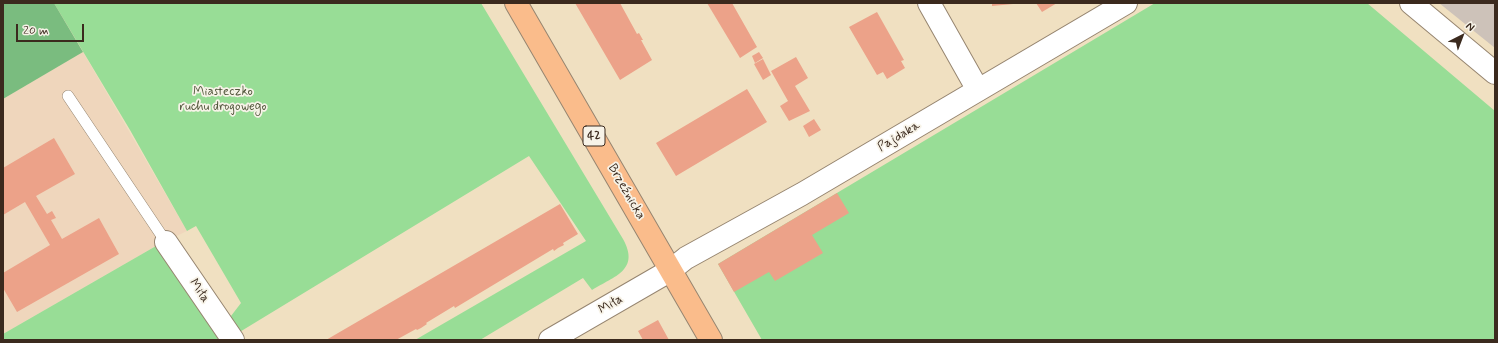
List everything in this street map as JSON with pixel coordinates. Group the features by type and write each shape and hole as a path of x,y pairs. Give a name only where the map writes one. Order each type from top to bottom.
{"main road":[{"name":"Brzeźnicka","path":"516,3 710,340"}],"street":[{"path":"929,3 978,90"},
{"name":"Pajdaka","path":"671,270 686,258 802,194 1126,3"},
{"path":"1411,3 1495,73"},
{"name":"Miła","path":"166,242 233,340"},
{"name":"Miła","path":"550,340 671,270"}],"lane":[{"path":"68,96 166,242"}],"shaded area":[{"path":"1439,3 1495,3 1495,48"},
{"path":"83,52 187,231 156,246 3,334 3,99"}],"green space":[{"path":"3,3 54,3 83,52 3,99"},
{"name":"Miasteczko ruchu drogowego","path":"54,3 481,3 623,239 629,258 627,265 616,276 592,290 583,278 480,340 415,340 586,241 529,156 238,333 231,316 241,303 196,226 187,231 130,130"},
{"path":"1155,3 1367,3 1495,111 1495,340 762,340 718,264"},
{"path":"156,246 220,340 3,340 3,334"}],"building":[{"path":"575,3 620,3 637,34 639,33 643,40 641,40 652,60 620,80"},
{"path":"707,3 732,3 757,47 740,58"},
{"path":"992,3 1013,3 1013,4 992,6"},
{"path":"1036,3 1057,3 1042,12"},
{"path":"877,12 904,60 901,61 905,68 887,79 883,72 877,75 849,27"},
{"path":"759,52 763,58 755,63 752,56"},
{"path":"796,57 808,78 795,86 810,111 789,121 780,106 788,101 771,71"},
{"path":"763,59 771,75 763,80 754,64"},
{"path":"747,89 767,122 676,176 656,143"},
{"path":"814,119 821,130 809,137 803,126"},
{"path":"54,138 75,174 36,196 47,214 52,211 56,218 51,220 62,239 99,218 119,254 17,312 3,288 3,273 50,245 25,202 3,215 3,168"},
{"path":"837,193 849,213 812,235 823,253 775,281 769,272 734,292 718,264"},
{"path":"560,204 578,234 563,243 564,245 554,251 553,249 455,308 454,306 426,323 427,324 421,328 416,329 396,340 326,340"},
{"path":"658,320 669,340 643,340 638,331"}]}
